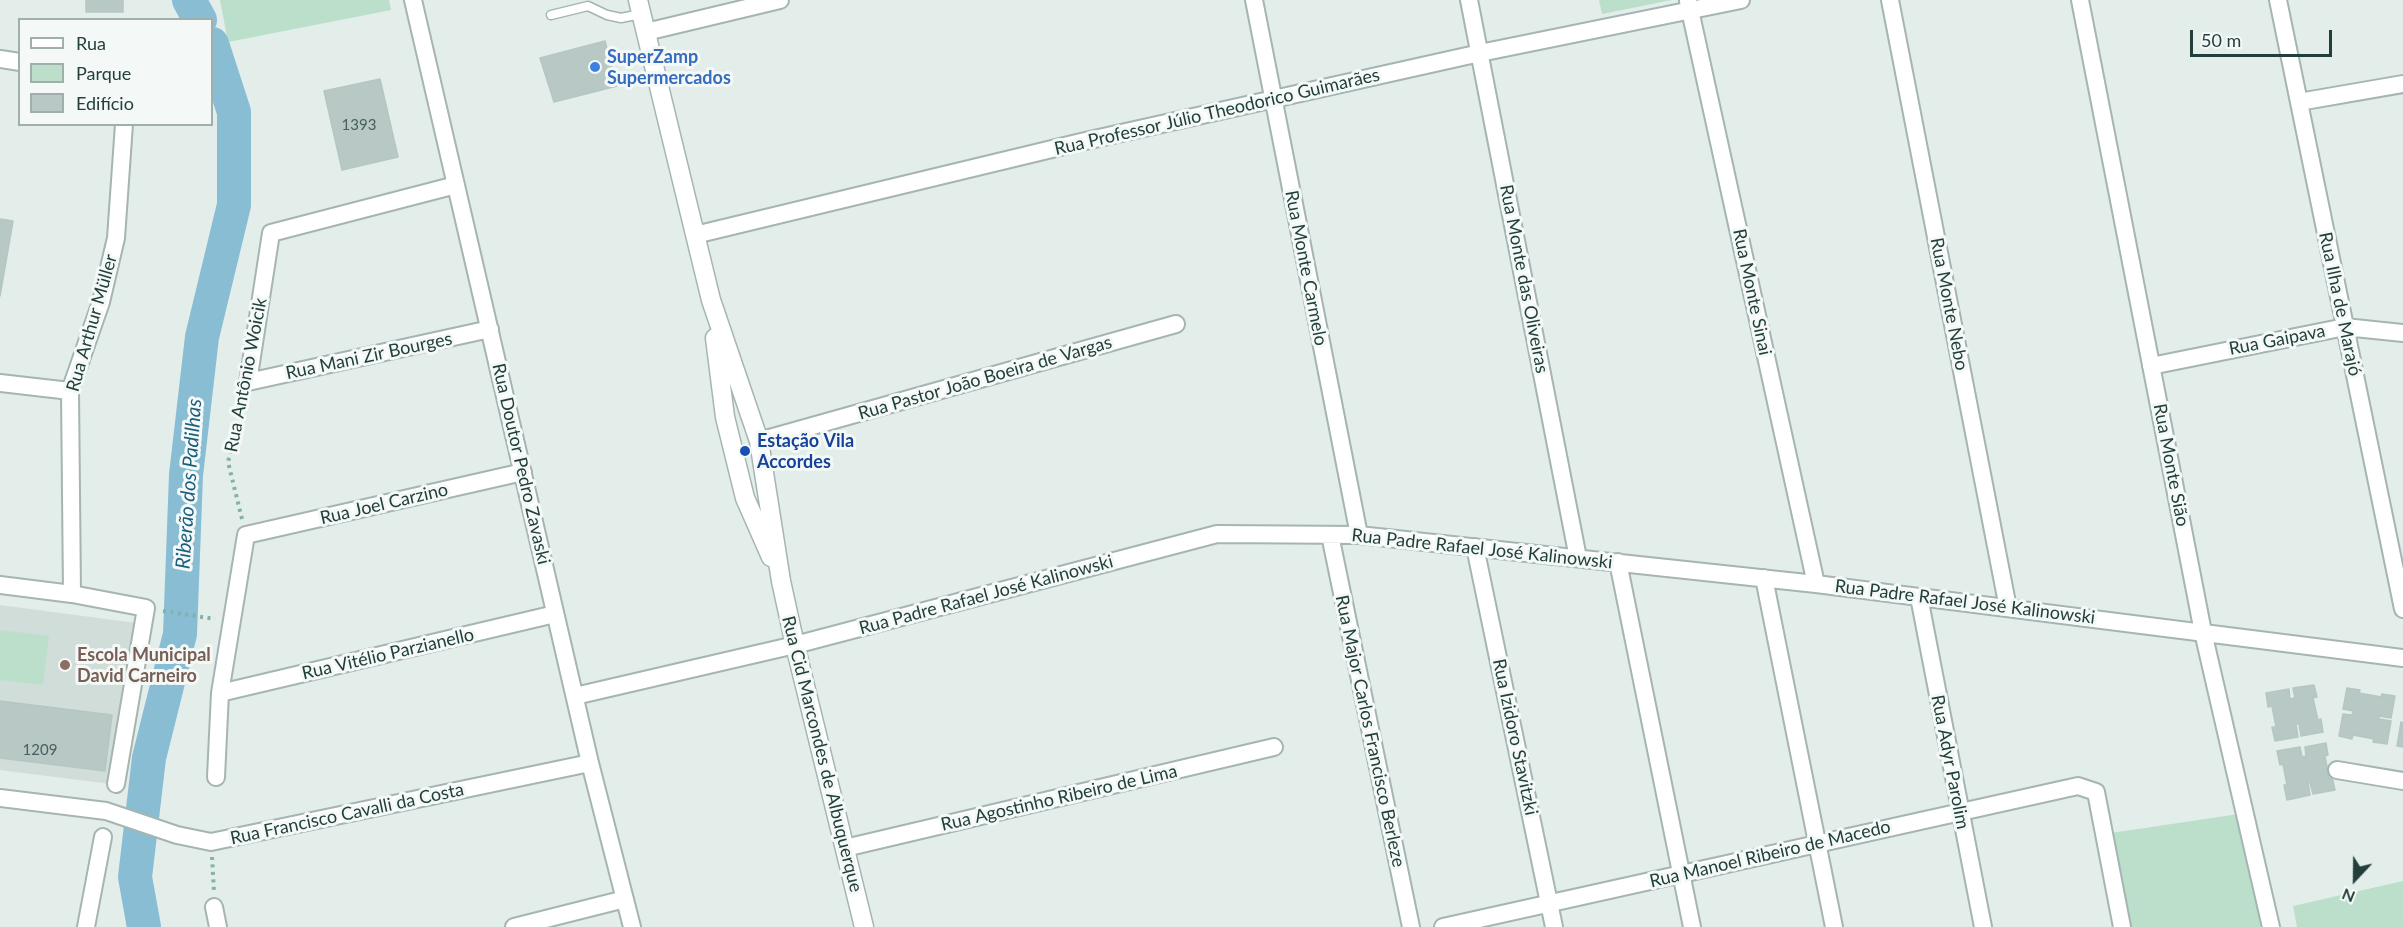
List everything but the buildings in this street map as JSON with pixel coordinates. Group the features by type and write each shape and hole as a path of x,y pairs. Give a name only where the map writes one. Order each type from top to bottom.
{"street":[{"name":"Rua Doutor Pedro Zavaski","path":"414,0 590,763 632,927"},
{"path":"646,32 780,0"},
{"name":"Rua Monte Carmelo","path":"1254,0 1359,535"},
{"name":"Rua Monte das Oliveiras","path":"1469,0 1578,558"},
{"name":"Rua Professor Júlio Theodorico Guimarães","path":"695,235 1081,142 1689,5 1741,0"},
{"name":"Rua Monte Nebo","path":"1890,0 2008,608"},
{"name":"Rua Monte Sião","path":"2080,0 2203,632 2271,927"},
{"name":"Rua Ilha de Marajó","path":"2278,0 2403,609"},
{"name":"Rua Monte Sinai","path":"1689,5 1816,584"},
{"name":"Rua Cid Marcondes de Albuquerque","path":"640,7 711,300 759,441 781,581 864,927"},
{"path":"0,59 18,62"},
{"path":"2299,102 2403,84"},
{"name":"Rua Arthur Müller","path":"72,594 70,392 101,302 116,238 124,126"},
{"name":"Rua Antônio Woicik","path":"248,382 271,233 456,185"},
{"name":"Rua Cid Marcondes de Albuquerque","path":"711,300 725,417 745,498 781,581"},
{"name":"Rua Pastor João Boeira de Vargas","path":"759,441 1176,324"},
{"name":"Rua Gaipava","path":"2151,366 2345,327 2403,333"},
{"name":"Rua Mani Zir Bourges","path":"248,382 490,329"},
{"path":"0,383 70,392"},
{"name":"Rua Joel Carzino","path":"246,535 523,472"},
{"name":"Rua Padre Rafael José Kalinowski","path":"575,696 795,645 1217,534 1359,535 1475,547 1816,584 2403,658"},
{"path":"216,777 220,693 246,535"},
{"name":"Rua Major Carlos Francisco Berleze","path":"1330,535 1411,927"},
{"name":"Rua Izidoro Stavitzki","path":"1475,547 1554,927"},
{"path":"1618,562 1692,927"},
{"path":"1764,578 1834,927"},
{"path":"0,585 72,594 152,610 116,784"},
{"name":"Rua Adyr Parolim","path":"1919,597 1983,927"},
{"name":"Rua Vitélio Parzianello","path":"220,693 555,614"},
{"name":"Rua Agostinho Ribeiro de Lima","path":"845,848 1274,747"},
{"name":"Rua Francisco Cavalli da Costa","path":"0,798 110,813 177,835 211,842 590,763"},
{"path":"2337,770 2403,781"},
{"name":"Rua Manoel Ribeiro de Macedo","path":"1443,927 2078,786 2096,792 2122,927"},
{"path":"86,927 103,837"},
{"path":"514,927 625,899"},
{"path":"214,907 218,927"}],"lane":[{"path":"551,15 588,6 607,15 621,18 640,7"}],"path":[{"name":"Rua Antônio Woicik","path":"246,535 228,462 248,382"},
{"path":"152,610 211,619"},
{"path":"211,842 214,907"}],"shaded area":[{"name":"Escola Municipal David Carneiro","path":"0,605 136,623 111,784 0,770"}],"green space":[{"path":"220,0 389,0 391,10 228,42"},
{"path":"1599,0 1672,0 1602,14"},
{"path":"0,630 49,636 43,685 0,680"},
{"path":"2239,814 2263,927 2129,927 2111,833"},
{"path":"2403,881 2403,927 2297,927 2293,906"}],"waterway":[{"name":"Riberão dos Padilhas","path":"189,0 199,18"},
{"name":"Riberão dos Padilhas","path":"144,927 135,877 149,758 180,634 186,475 202,337 234,205 234,112 213,47"}],"place":[{"name":"SuperZamp Supermercados","path":"595,67"},
{"name":"Estação Vila Accordes","path":"745,451"},
{"name":"Escola Municipal David Carneiro","path":"65,665"}]}
